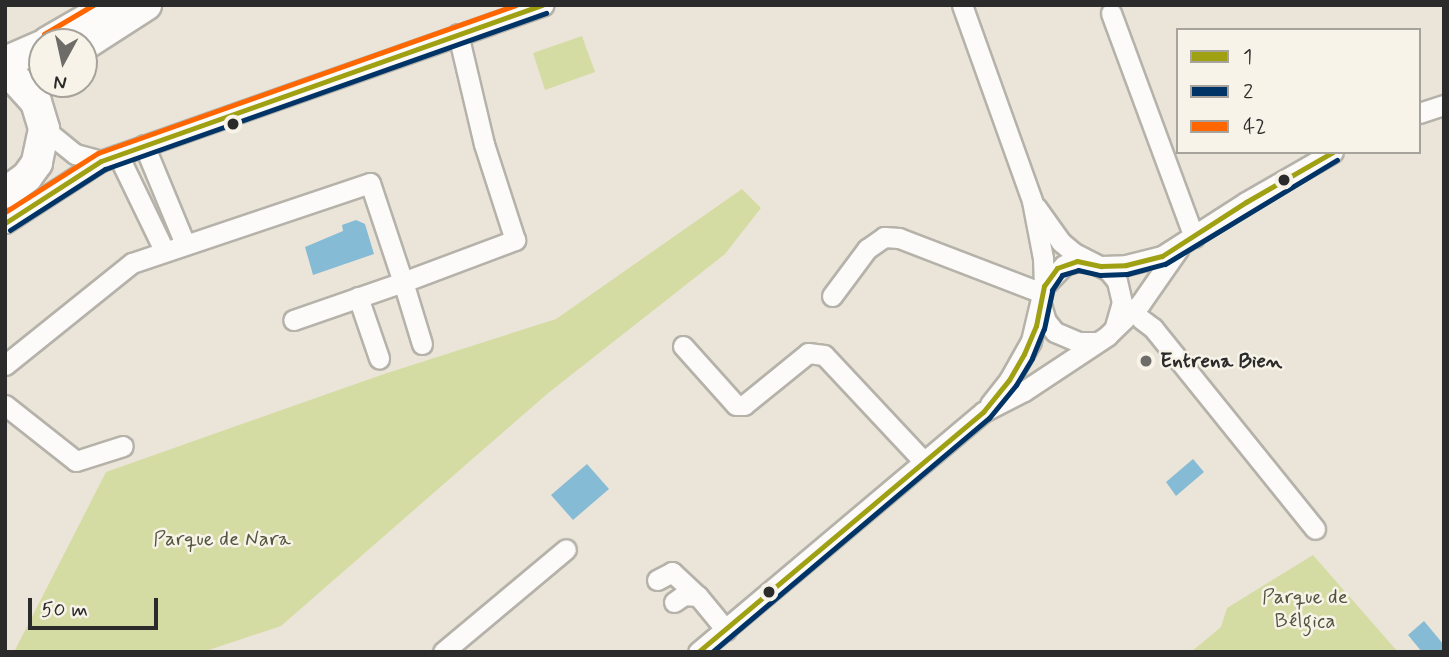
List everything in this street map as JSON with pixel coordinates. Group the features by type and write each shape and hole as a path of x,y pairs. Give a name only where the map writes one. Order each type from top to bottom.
{"main road":[{"path":"72,28 111,5"},
{"path":"98,36 146,5"},
{"path":"5,62 28,52"},
{"path":"5,76 16,80 42,105 40,155 13,190"}],"street":[{"path":"13,190 101,163 144,145 544,5"},
{"path":"698,652 983,412 1009,380 1036,326 1042,294 1043,258 1032,201 962,5"},
{"path":"1111,13 1187,242"},
{"path":"293,320 515,240 484,144 458,34"},
{"path":"1421,112 1444,104"},
{"path":"42,105 75,154 101,163 164,250"},
{"path":"144,145 185,244"},
{"path":"1097,342 1079,342 1055,331 1046,321 1042,294 1064,265 1077,261 1096,264 1146,262 1187,242 1246,202 1330,154"},
{"path":"5,223 101,163"},
{"path":"5,365 132,264 164,250 370,183 422,344"},
{"path":"1032,201 1061,242 1096,264 1120,288 1122,302 1115,328"},
{"path":"832,296 867,249 884,237 899,238 1042,294"},
{"path":"983,412 1024,391 1115,328 1140,304 1187,242"},
{"path":"358,297 379,358"},
{"path":"1141,319 1157,332 1315,529"},
{"path":"683,346 736,405 744,405 808,353 824,355 924,462"},
{"path":"5,405 75,461 123,446"},
{"path":"443,652 565,549"},
{"path":"657,580 672,572 698,596 726,630"},
{"path":"674,602 684,595 698,596"}],"green space":[{"path":"582,36 595,72 545,90 533,53"},
{"name":"Parque de Nara","path":"742,189 761,208 725,254 547,394 281,626 203,652 14,652 106,472 384,374 556,319"},
{"name":"Parque de Bélgica","path":"1313,555 1398,652 1191,652 1221,627 1227,608"}],"water":[{"path":"356,220 365,224 374,254 313,275 305,247 343,231 342,225"},
{"path":"1193,459 1204,472 1176,496 1166,482"},
{"path":"587,464 609,489 573,520 551,495"},
{"path":"1424,621 1444,645 1444,652 1422,652 1408,635"}],"transit line":[{"name":"42","path":"54,28 93,5"},
{"name":"42","path":"5,212 98,153 516,5"},
{"name":"1","path":"5,223 101,161 542,5"},
{"name":"2","path":"10,230 105,169 546,13"},
{"name":"1","path":"698,652 983,412 1009,380 1024,354 1036,326 1044,286 1057,268 1077,261 1101,266 1126,265 1162,256 1246,202 1330,154"},
{"name":"2","path":"712,652 989,418 1016,385 1032,358 1044,329 1052,290 1062,275 1078,270 1100,275 1127,274 1165,264 1337,160"}],"place":[{"name":"Entrena Bien","path":"1146,361"}]}
